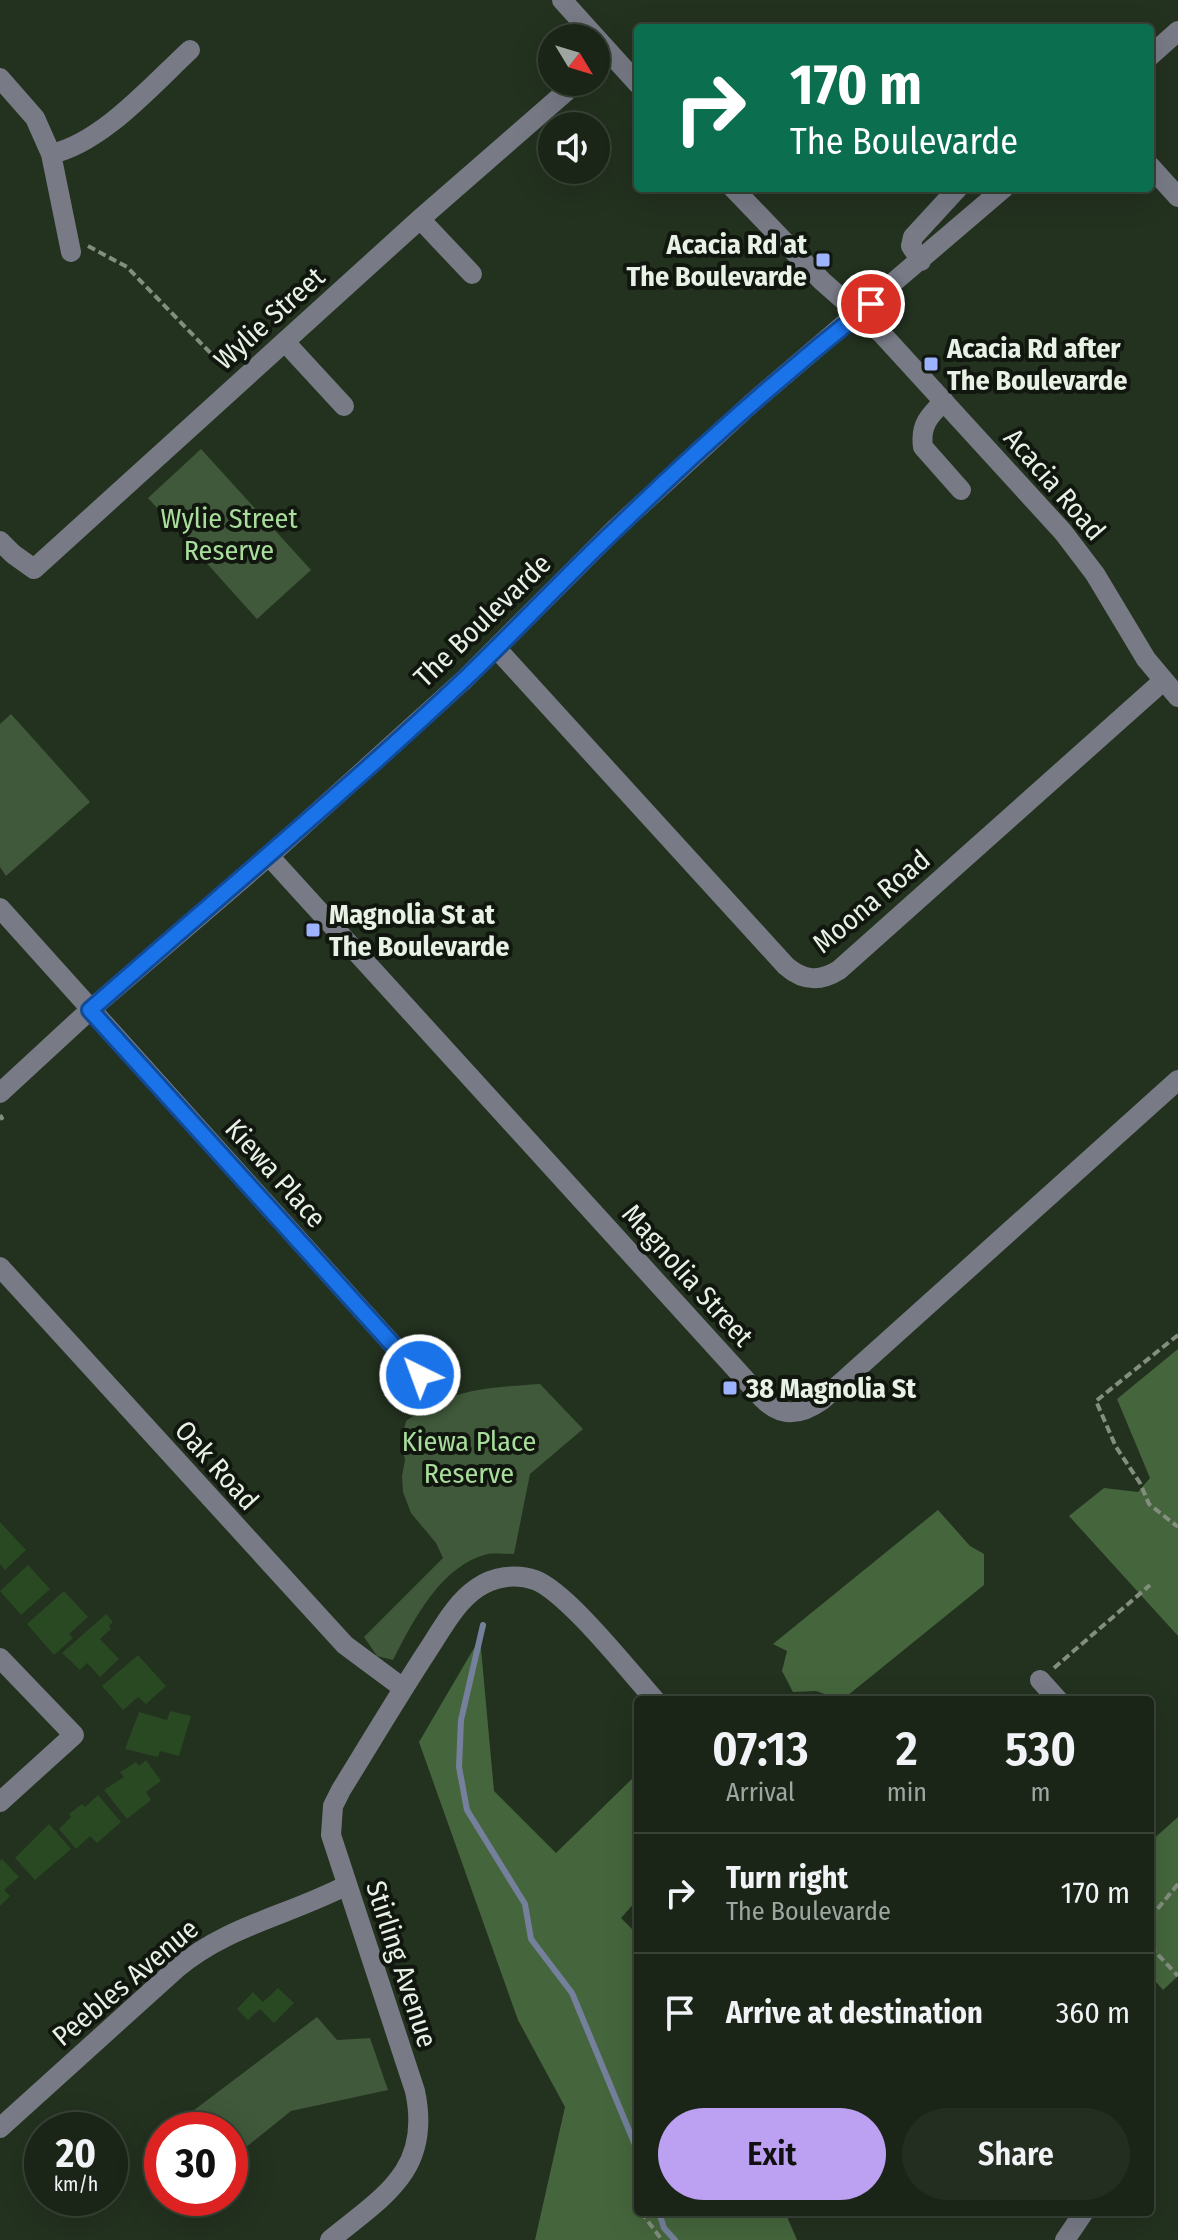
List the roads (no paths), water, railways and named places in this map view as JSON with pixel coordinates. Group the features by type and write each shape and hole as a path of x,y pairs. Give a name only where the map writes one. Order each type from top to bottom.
{"street":[{"path":"562,0 579,24"},
{"path":"1154,52 1178,31"},
{"path":"51,154 72,150 114,119 190,50"},
{"path":"610,64 634,81"},
{"path":"0,78 35,118 51,154 70,244"},
{"name":"Wylie Street","path":"0,541 34,569 420,219 561,96"},
{"path":"1154,170 1178,197"},
{"name":"Acacia Road","path":"737,192 822,281 882,334 1074,546 1163,681 1178,697"},
{"path":"921,261 911,246 913,237 954,192"},
{"name":"The Boulevarde","path":"0,1093 90,1010 269,856 496,648 672,476 822,342 859,314 999,192"},
{"path":"420,219 472,274"},
{"path":"285,342 344,406"},
{"path":"944,401 926,419 923,447 961,490"},
{"name":"Moona Road","path":"496,648 786,966 795,974 816,979 839,970 1163,681"},
{"name":"Magnolia Street","path":"269,856 763,1399 781,1412 799,1413 822,1400 1178,1080"},
{"name":"Kiewa Place","path":"0,908 420,1375"},
{"name":"Oak Road","path":"0,1267 345,1645 403,1688"},
{"name":"Stirling Avenue","path":"330,2240 399,2182 412,2161 420,2129 415,2091 331,1835 333,1806 403,1688 460,1603 478,1587 511,1576 536,1581 557,1594 651,1696"},
{"path":"0,1658 74,1735 0,1802"},
{"path":"1040,1680 1054,1696"},
{"name":"Peebles Avenue","path":"0,2128 176,1969 207,1945 248,1925 316,1901 347,1885"},
{"path":"1065,2240 1081,2216"}],"waterway":[{"path":"483,1625 461,1720 459,1767 467,1810 525,1904 531,1939 572,1993 634,2142"},
{"path":"660,2216 664,2228 675,2240"}],"place":[{"name":"Acacia Rd at The Boulevarde","path":"823,260"},
{"name":"Acacia Rd after The Boulevarde","path":"931,364"},
{"name":"Magnolia St at The Boulevarde","path":"313,930"},
{"name":"38 Magnolia St","path":"730,1388"}],"park label":[{"name":"Wylie Street Reserve","path":"229,534"},
{"name":"Kiewa Place Reserve","path":"469,1457"}]}
